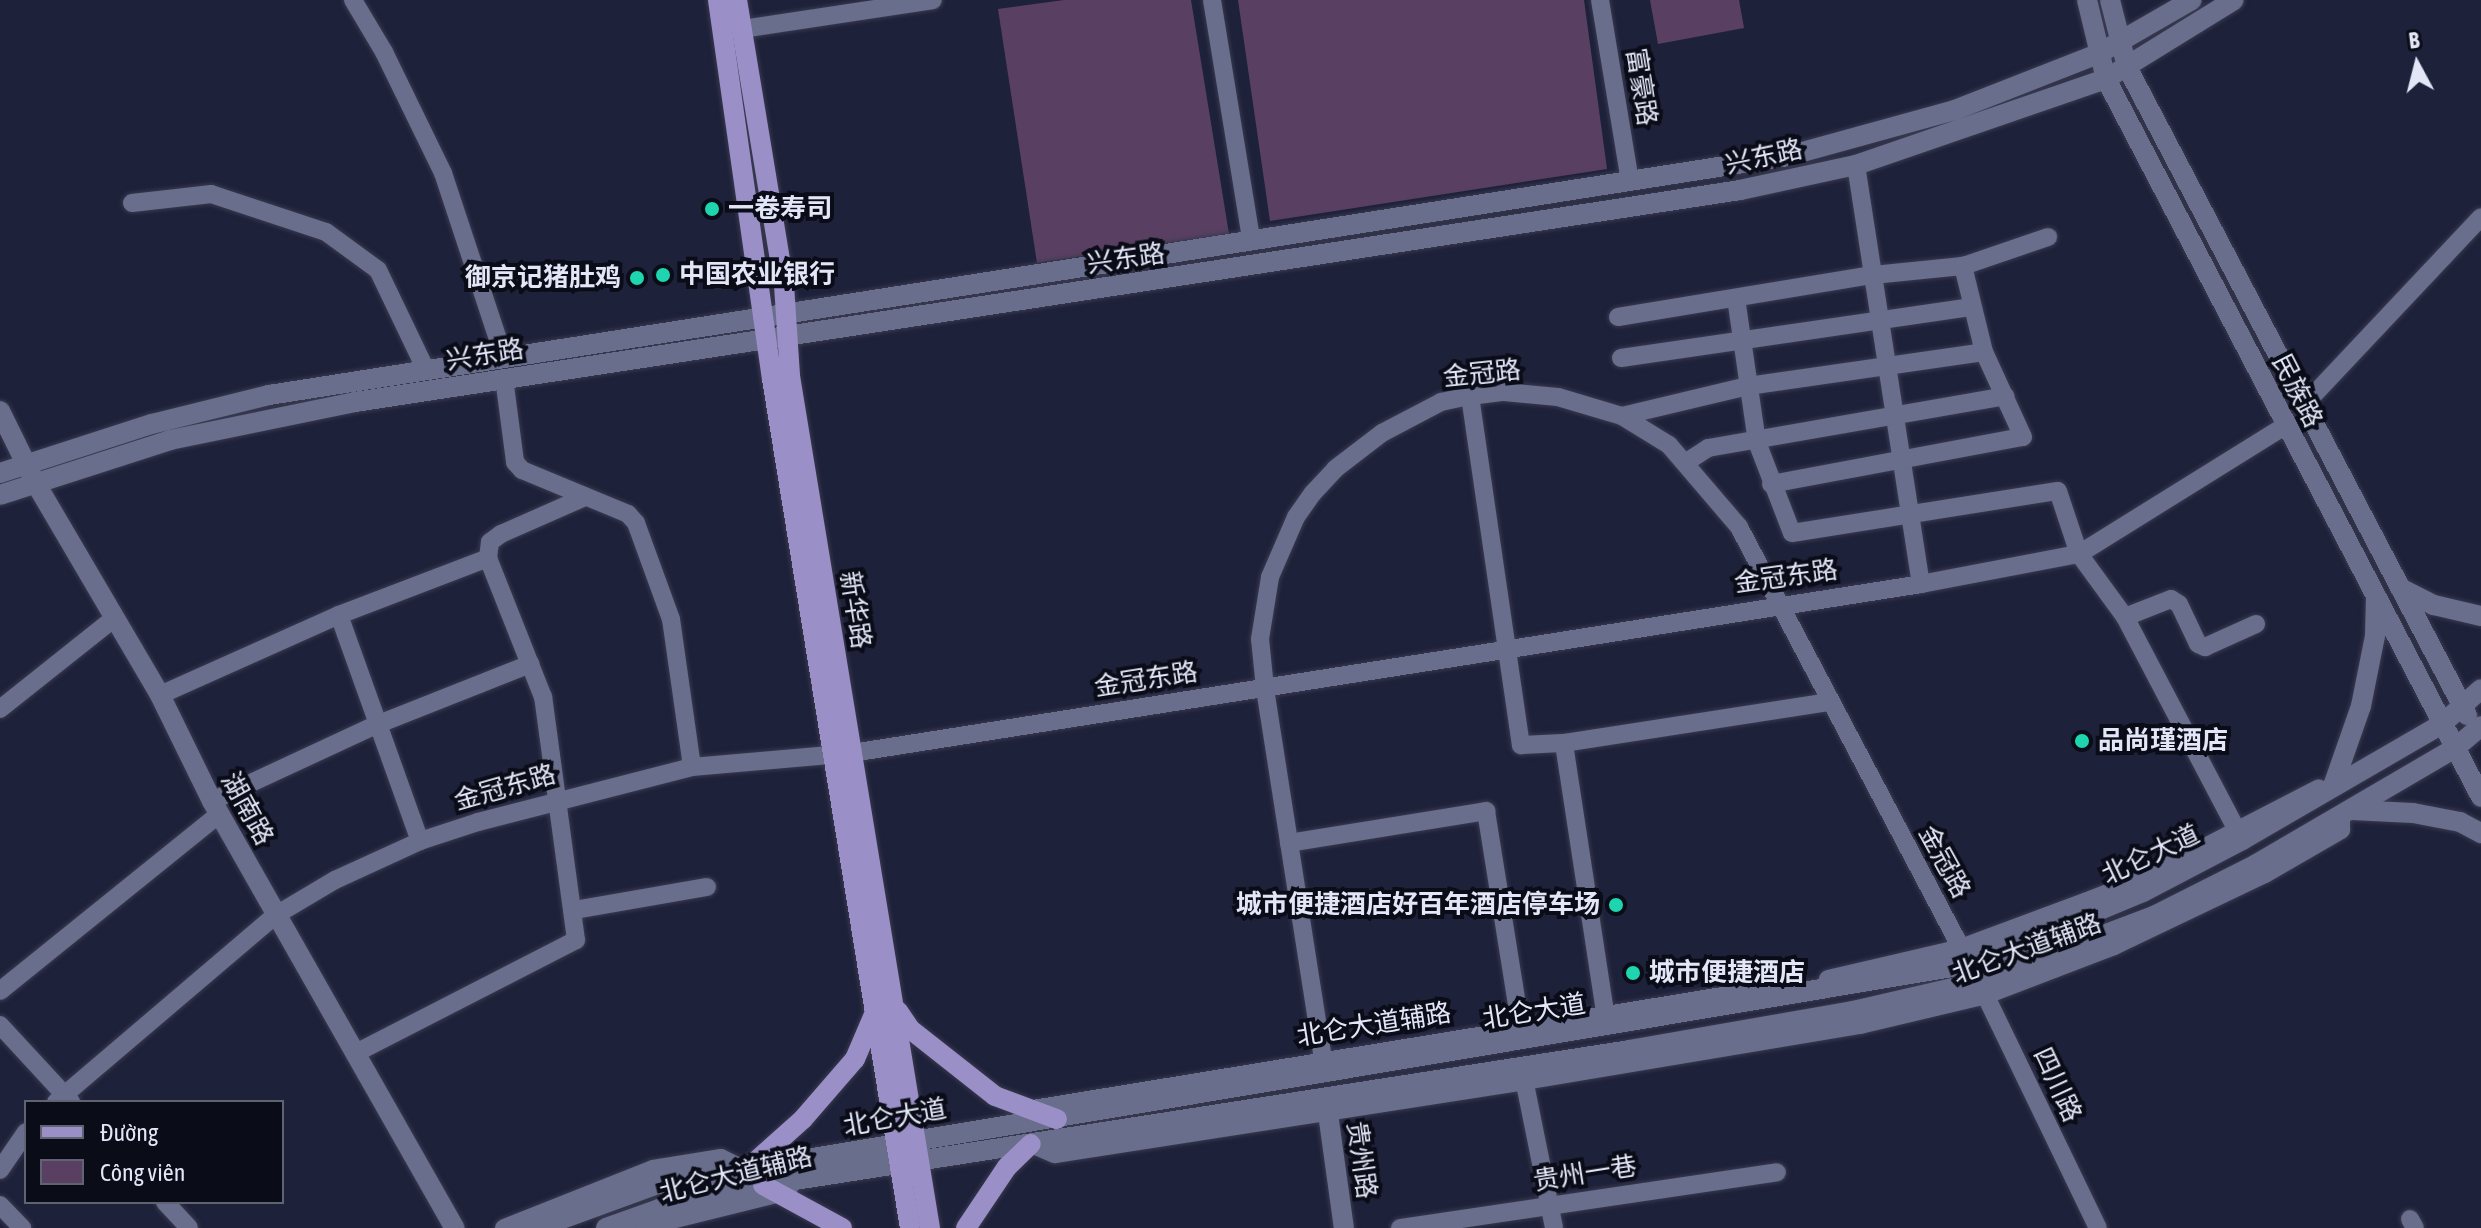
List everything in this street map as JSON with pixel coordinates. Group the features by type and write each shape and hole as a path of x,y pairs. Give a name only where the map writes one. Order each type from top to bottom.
{"main road":[{"name":"新华路","path":"718,0 767,338 843,754 908,1152 930,1228"},
{"name":"新华路","path":"737,0 786,313 843,754"},
{"name":"民族路","path":"2087,0 2106,79 2481,797"},
{"name":"民族路","path":"2110,0 2118,43 2127,67 2479,734"},
{"name":"兴东路","path":"0,473 31,472 504,367 764,316 1251,237 1630,182 1847,142 1955,110 2098,54 2192,0"},
{"name":"兴东路","path":"0,495 31,472 269,395 426,370 504,367 767,338 1740,190 1856,165 2106,79 2234,0"},
{"name":"湖南路","path":"0,411 113,619 160,695 215,808 358,1052 455,1228"},
{"path":"2400,588 2434,605 2481,616"},
{"path":"2329,788 2361,706 2375,636 2376,596"},
{"name":"北仑大道","path":"606,1228 659,1209 845,1172 970,1131 1057,1119 1324,1065 1606,1020 1974,972 2143,892 2239,835 2442,724 2481,689"},
{"name":"北仑大道","path":"537,1228 658,1184 746,1170 908,1152 1031,1144 1327,1105 1523,1074 1853,1011 2156,915 2346,813 2479,734"},
{"path":"2346,813 2413,813 2460,822 2481,833"},
{"path":"746,1170 803,1119 855,1059 885,1006 995,1096 1057,1119"},
{"name":"贵州路","path":"1327,1105 1344,1228"},
{"path":"966,1228 1007,1167 1031,1144"},
{"name":"新华路","path":"908,1152 910,1228"},
{"path":"771,1189 842,1228"}],"street":[{"path":"353,0 384,52 443,173 504,367 515,462 533,476 628,514 636,523 671,619 692,767"},
{"path":"742,29 933,0"},
{"path":"1212,0 1251,237"},
{"name":"富豪路","path":"1600,0 1630,182"},
{"path":"1856,165 1921,584"},
{"path":"132,203 211,194 339,240 378,270 426,370"},
{"path":"2304,405 2481,217"},
{"path":"1618,317 1873,275 1963,266 2048,237"},
{"path":"1771,484 2018,441 2024,432 1984,352 1970,307 1963,266"},
{"path":"1736,298 1757,442 1792,533 2058,491 2079,554 2125,617 2239,835"},
{"path":"1621,358 1970,307"},
{"path":"1622,416 1748,386 1984,352"},
{"name":"金冠路","path":"1324,1065 1265,688 1263,604 1296,517 1335,469 1358,449 1416,413 1470,396 1545,395 1622,416 1688,461 1739,527 1974,972"},
{"path":"1470,396 1521,745 1564,743 1829,702"},
{"path":"1688,461 1708,448 1757,442 2005,396"},
{"name":"金冠东路","path":"64,1100 276,915 335,880 420,841 558,799 692,767 843,754 1777,604 1921,584 2079,554 2285,426"},
{"path":"358,1052 566,948 576,940 543,697 488,558 490,542 501,534 585,497"},
{"path":"160,695 339,615 488,558"},
{"path":"2125,617 2171,599 2179,604 2198,644 2205,647 2256,624"},
{"path":"339,615 420,841"},
{"path":"0,709 113,619"},
{"path":"0,991 215,808 376,725 530,664"},
{"path":"1564,743 1606,1020"},
{"path":"1289,843 1486,811 1522,1034"},
{"path":"574,910 707,887"},
{"name":"四川路","path":"1974,972 2098,1228"},
{"path":"0,1025 64,1100"},
{"name":"北仑大道辅路","path":"970,1131 1029,1109 1324,1065"},
{"path":"1523,1074 1554,1228"},
{"path":"0,1170 24,1135"},
{"name":"北仑大道辅路","path":"504,1228 653,1169 721,1158 746,1170"},
{"name":"贵州一巷","path":"1400,1228 1777,1172"},
{"name":"北仑大道辅路","path":"639,1228 771,1189"},
{"path":"167,1204 189,1228"},
{"path":"0,1205 22,1228"}],"green space":[{"path":"1064,0 1191,0 1229,234 1037,263 998,9"},
{"path":"1238,0 1584,0 1607,169 1270,221"},
{"path":"1650,0 1739,0 1744,28 1658,44"}],"place":[{"name":"一卷寿司","path":"712,209"},
{"name":"中国农业银行","path":"663,275"},
{"name":"御京记猪肚鸡","path":"637,278"},
{"name":"品尚瑾酒店","path":"2082,741"},
{"name":"城市便捷酒店好百年酒店停车场","path":"1616,905"},
{"name":"城市便捷酒店","path":"1633,973"}]}
